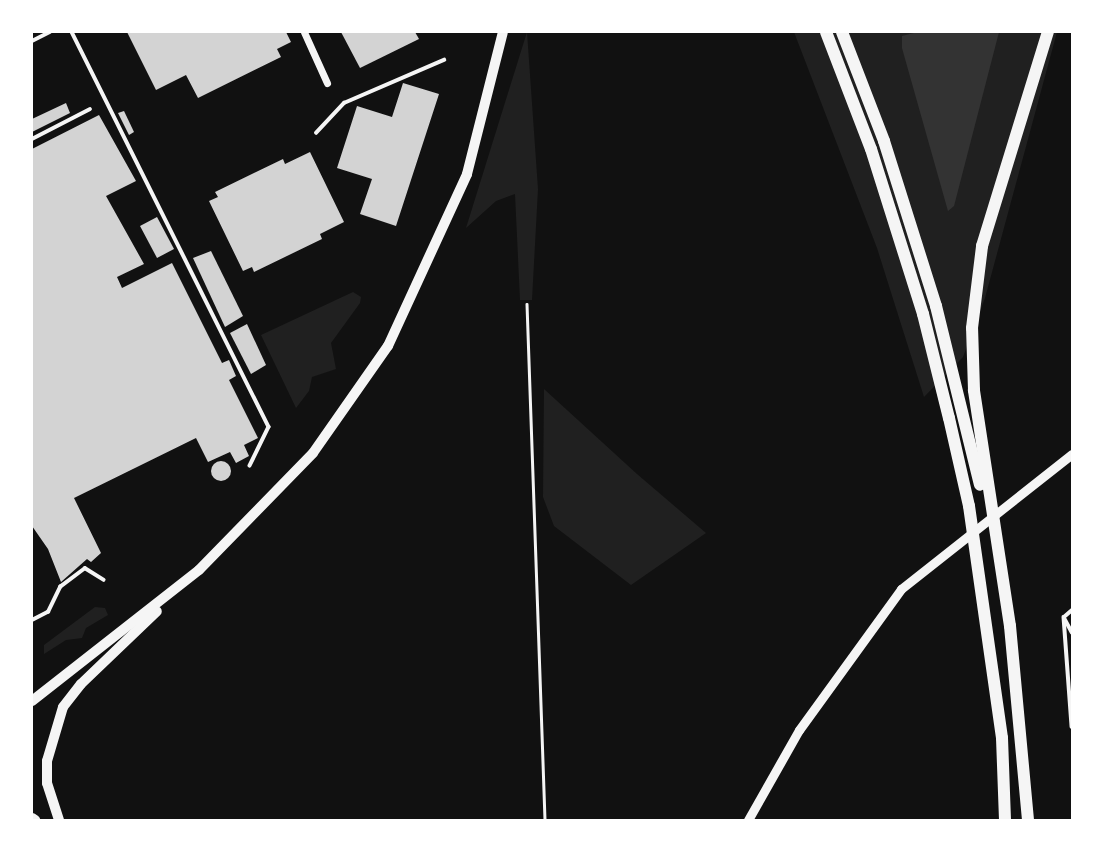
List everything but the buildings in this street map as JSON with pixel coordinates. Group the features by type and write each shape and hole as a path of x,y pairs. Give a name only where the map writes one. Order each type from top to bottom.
{"highway":[{"path":"826,32 879,174 923,314 969,506 1002,738 1005,821"},
{"path":"842,32 884,141 936,306 1010,626"},
{"path":"1028,821 1010,626 974,390 973,317 988,220 1048,32"}],"main road":[{"path":"59,821 47,783 47,761 63,707 81,684 200,570 313,453 388,346 467,173 503,32"},
{"path":"32,701 200,570"}],"street":[{"path":"304,32 327,83"},
{"path":"748,821 799,730 859,642 901,589 948,548 1073,454"}],"lane":[{"path":"32,40 50,32"},
{"path":"72,32 269,427 250,466"},
{"path":"316,132 345,103 444,60"},
{"path":"32,139 90,109"},
{"path":"32,620 48,612 60,587 85,568 104,580"},
{"path":"1064,617 1073,610"},
{"path":"1064,617 1073,632"},
{"path":"1064,617 1073,727"}],"path":[{"path":"527,304 545,821"}],"shaded area":[{"path":"527,32 538,189 532,300 520,300 515,194 496,201 466,228"},
{"path":"794,32 1057,32 985,298 963,357 924,397 877,248"},
{"path":"918,32 999,32 954,206 948,211 902,48 902,36"},
{"path":"353,292 361,297 360,303 331,343 336,369 312,377 309,391 296,408 261,335"},
{"path":"544,389 706,533 631,585 554,526 543,497"},
{"path":"95,607 105,608 108,615 86,628 82,638 66,640 44,654 44,645"}]}
